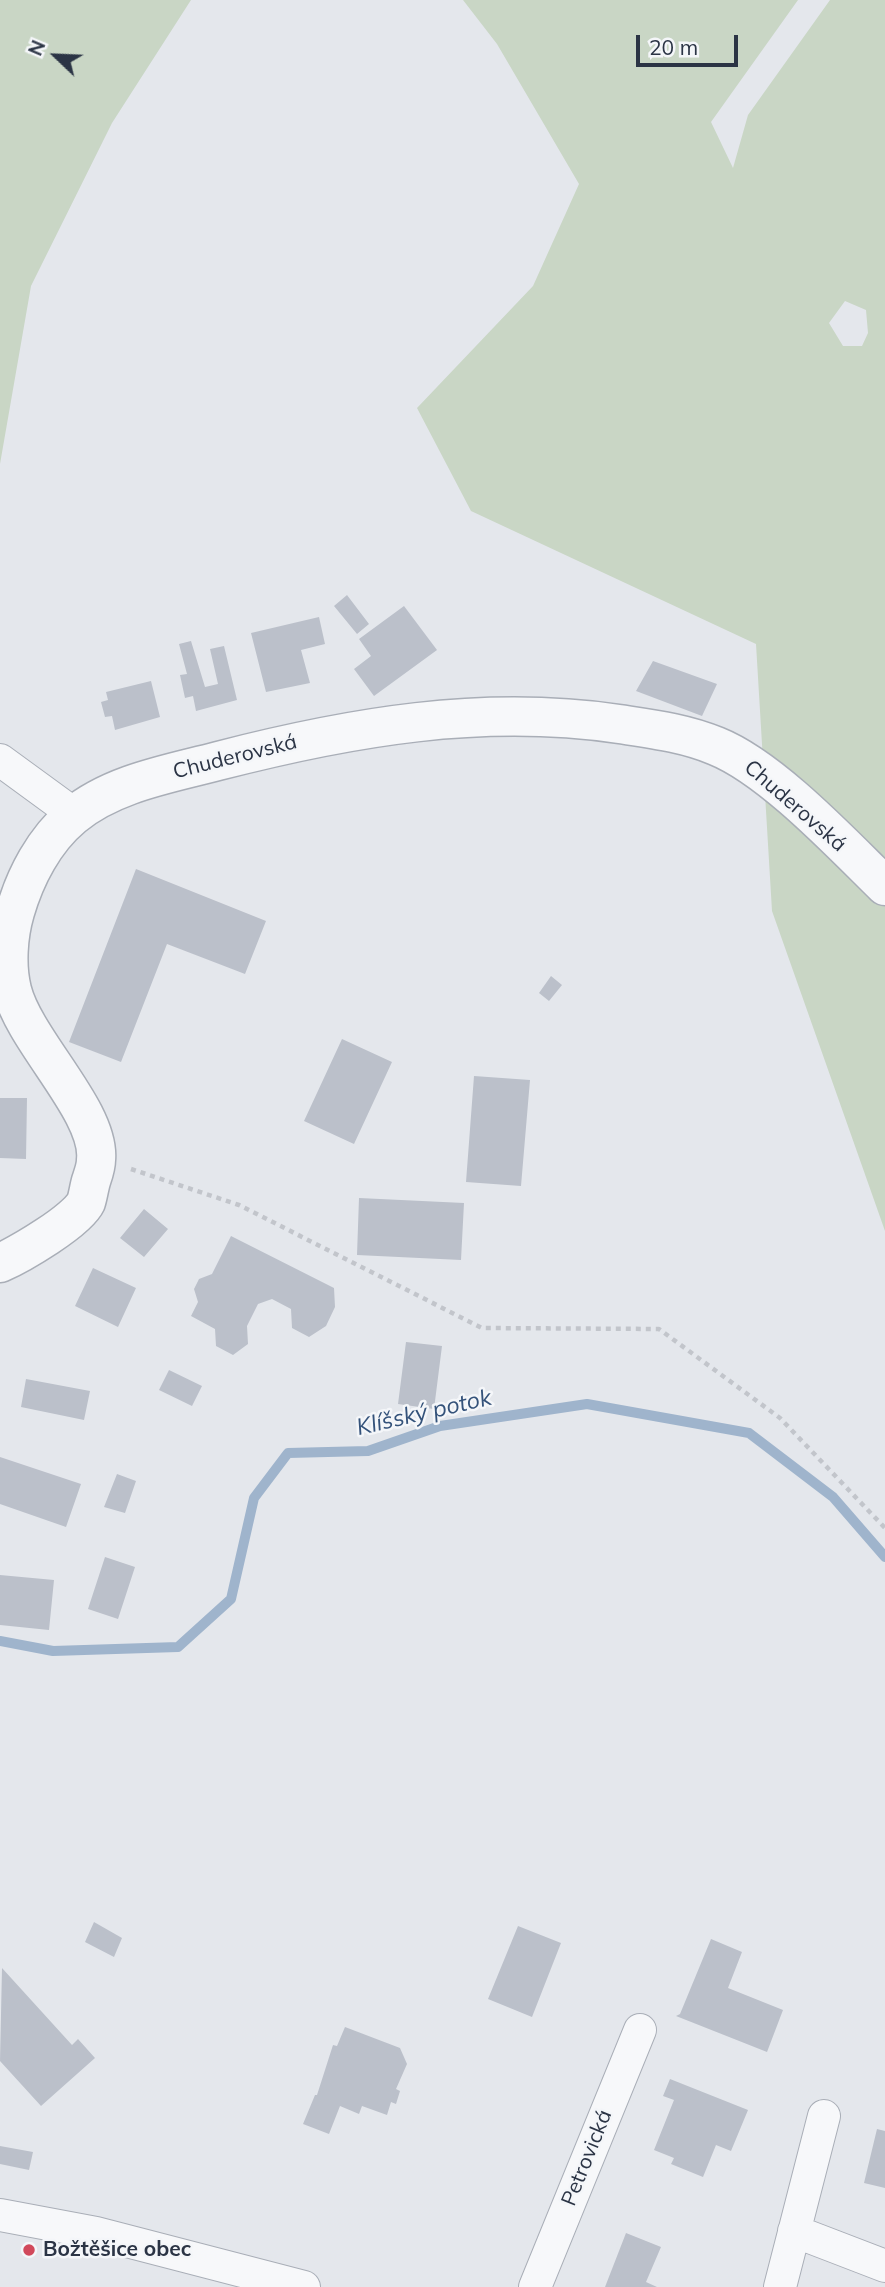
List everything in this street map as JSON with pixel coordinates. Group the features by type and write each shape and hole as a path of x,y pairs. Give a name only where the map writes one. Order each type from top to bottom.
{"street":[{"name":"Chuderovská","path":"0,1263 29,1251 85,1205 97,1158 87,1121 23,1021 11,989 8,952 14,914 27,878 50,838 74,814 130,783 312,737 408,721 497,716 592,720 669,731 715,746 753,764 885,886"},
{"path":"0,760 74,814"},
{"name":"Petrovická","path":"535,2287 640,2029"},
{"path":"780,2287 824,2116"},
{"path":"0,2215 96,2233 304,2287"},
{"path":"794,2231 885,2266"}],"path":[{"path":"97,1158 239,1205 482,1328 659,1329 780,1418 885,1528"}],"green space":[{"path":"0,0 191,0 112,123 31,286 0,464"},
{"path":"463,0 798,0 711,122 733,168 748,115 830,0 885,0 885,1231 772,911 756,644 471,511 417,408 533,286 579,184 497,44","holes":["845,301 866,310 868,333 862,346 843,346 829,323"]}],"building":[{"path":"347,595 369,624 357,634 334,606"},
{"path":"404,606 437,650 374,696 354,669 371,656 359,639"},
{"path":"319,617 325,644 301,650 310,683 266,692 251,633"},
{"path":"191,641 205,687 218,684 210,649 224,646 237,700 196,711 193,696 185,698 180,675 187,674 179,644"},
{"path":"653,661 717,684 702,716 636,691"},
{"path":"151,681 160,717 115,730 112,716 105,717 101,702 108,700 106,692"},
{"path":"136,869 266,921 245,974 167,944 121,1062 69,1042"},
{"path":"551,976 562,985 549,1001 539,993"},
{"path":"342,1039 392,1062 354,1144 304,1121"},
{"path":"474,1076 530,1080 521,1186 466,1182"},
{"path":"0,1098 27,1098 26,1159 0,1158"},
{"path":"359,1198 464,1203 461,1260 357,1255"},
{"path":"144,1209 168,1229 144,1257 120,1238"},
{"path":"231,1236 334,1288 335,1307 326,1326 309,1337 292,1328 291,1309 272,1299 258,1304 247,1326 248,1344 233,1355 216,1346 215,1329 191,1316 198,1302 194,1289 199,1279 212,1274"},
{"path":"93,1268 136,1288 118,1327 75,1306"},
{"path":"406,1342 442,1346 434,1409 398,1404"},
{"path":"169,1370 202,1386 192,1406 159,1390"},
{"path":"26,1379 90,1391 84,1420 21,1407"},
{"path":"0,1457 81,1484 66,1527 0,1504"},
{"path":"117,1474 136,1481 125,1513 104,1507"},
{"path":"105,1557 135,1567 118,1619 88,1609"},
{"path":"0,1575 54,1580 49,1630 0,1625"},
{"path":"94,1922 122,1938 114,1957 85,1942"},
{"path":"518,1926 561,1943 532,2017 488,1999"},
{"path":"711,1939 742,1952 728,1988 783,2010 767,2052 676,2016 680,2014"},
{"path":"2,1968 72,2045 78,2039 95,2058 41,2106 0,2061"},
{"path":"345,2027 400,2048 407,2064 396,2089 400,2091 396,2104 391,2102 387,2115 362,2106 359,2114 340,2106 329,2134 303,2124 317,2095 333,2045 337,2046"},
{"path":"670,2079 748,2110 731,2151 716,2145 703,2177 671,2164 674,2158 654,2150 674,2100 663,2096"},
{"path":"877,2129 885,2131 885,2188 864,2183"},
{"path":"0,2146 33,2152 29,2170 0,2164"},
{"path":"626,2233 661,2247 646,2282 657,2287 605,2287"}],"waterway":[{"name":"Klíšský potok","path":"0,1641 53,1651 178,1647 231,1599 254,1498 288,1453 368,1451 440,1426 587,1404 749,1433 833,1497 885,1557"}],"place":[{"name":"Božtěšice obec","path":"29,2250"}]}
